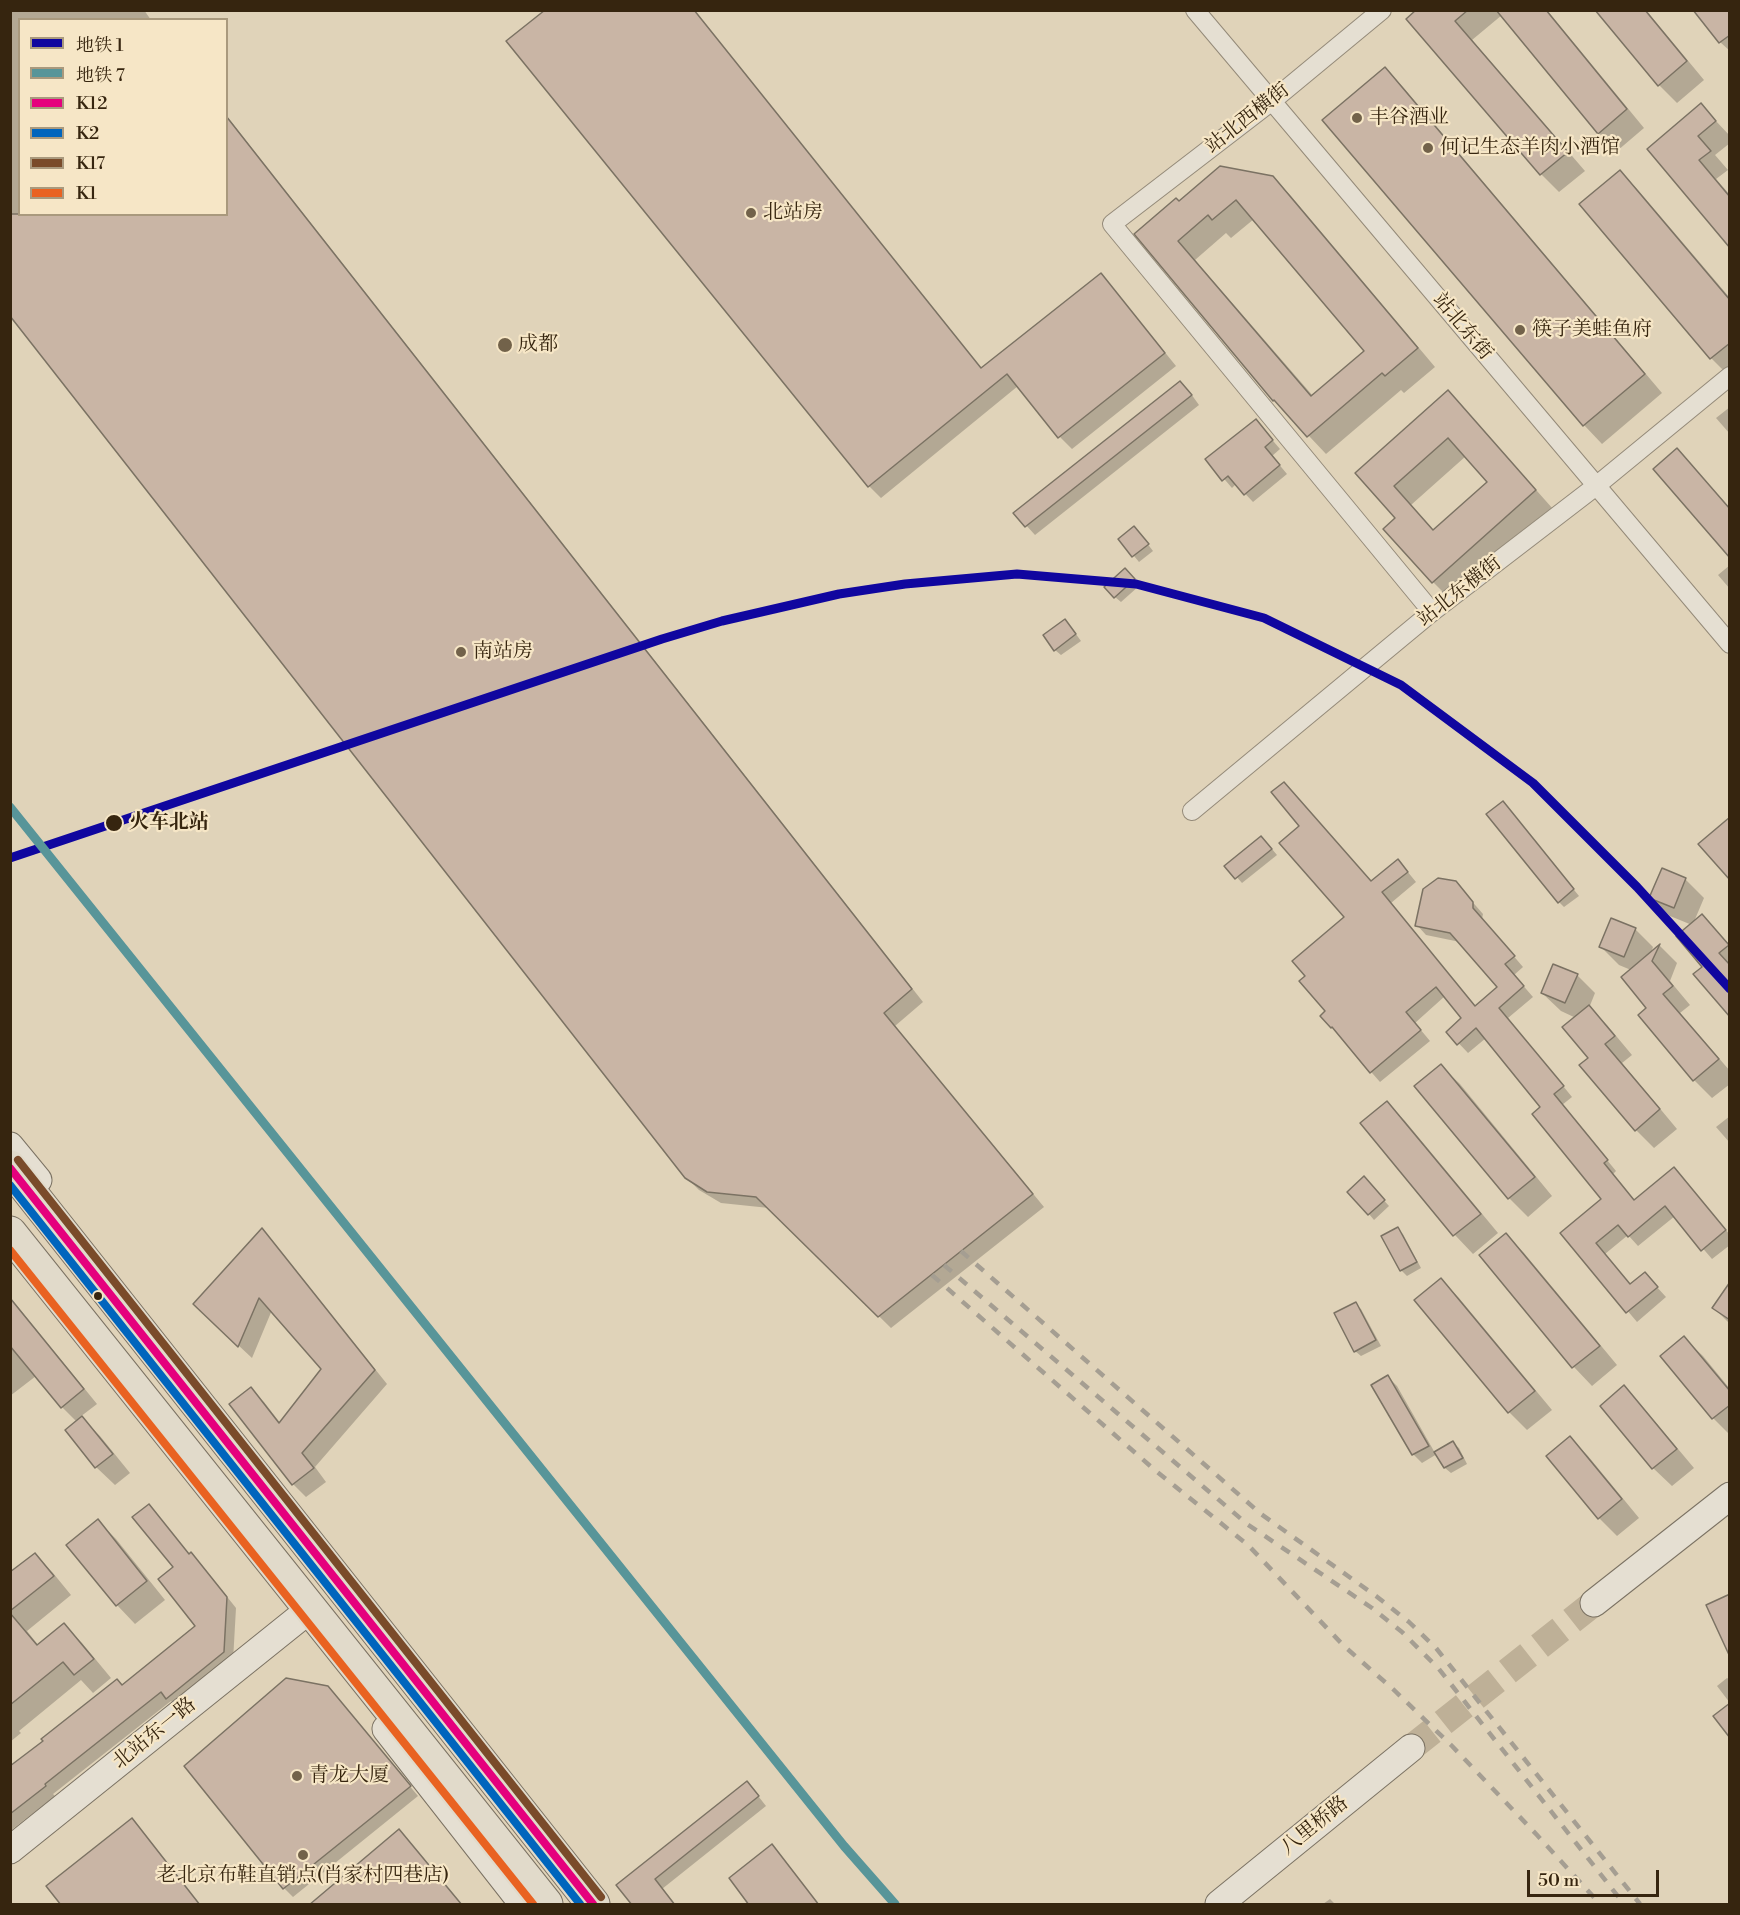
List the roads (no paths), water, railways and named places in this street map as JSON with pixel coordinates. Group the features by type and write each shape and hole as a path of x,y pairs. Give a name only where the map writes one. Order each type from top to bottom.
{"highway":[{"path":"10,1167 593,1905"},
{"path":"10,1233 526,1895 546,1905"}],"main road":[{"path":"10,1146 609,1905"},
{"path":"10,1252 299,1618 526,1895"},
{"path":"1594,1603 1730,1496"},
{"name":"北站东一路","path":"10,1850 299,1618"},
{"name":"八里桥路","path":"1219,1905 1411,1748"}],"street":[{"name":"站北东街","path":"1195,10 1730,644"},
{"name":"站北西横街","path":"1382,10 1272,101 1112,224 1432,612"},
{"name":"站北东横街","path":"1192,811 1432,612 1596,486 1730,376"}],"tunnel":[{"path":"1411,1748 1594,1603"}],"railway":[{"path":"961,1251 1261,1514 1409,1622 1436,1648 1640,1904"},
{"path":"944,1265 1247,1524 1372,1608 1402,1632 1439,1669 1624,1904"},
{"path":"932,1275 1156,1471 1248,1545 1344,1646 1452,1746 1600,1904"}],"metro line":[{"name":"1","path":"10,858 662,639 722,621 839,594 905,584 1017,574 1136,584 1264,618 1401,685 1533,783 1637,887 1730,989"},
{"name":"7","path":"10,807 844,1846 895,1904"}],"place":[{"name":"丰谷酒业","path":"1357,118"},
{"name":"何记生态羊肉小酒馆","path":"1428,148"},
{"name":"北站房","path":"751,213"},
{"name":"筷子美蛙鱼府","path":"1520,330"},
{"name":"成都","path":"505,345"},
{"name":"南站房","path":"461,652"},
{"name":"火车北站","path":"114,823"},
{"name":"青龙大厦","path":"297,1776"},
{"name":"老北京布鞋直销点(肖家村四巷店)","path":"303,1855"}]}
